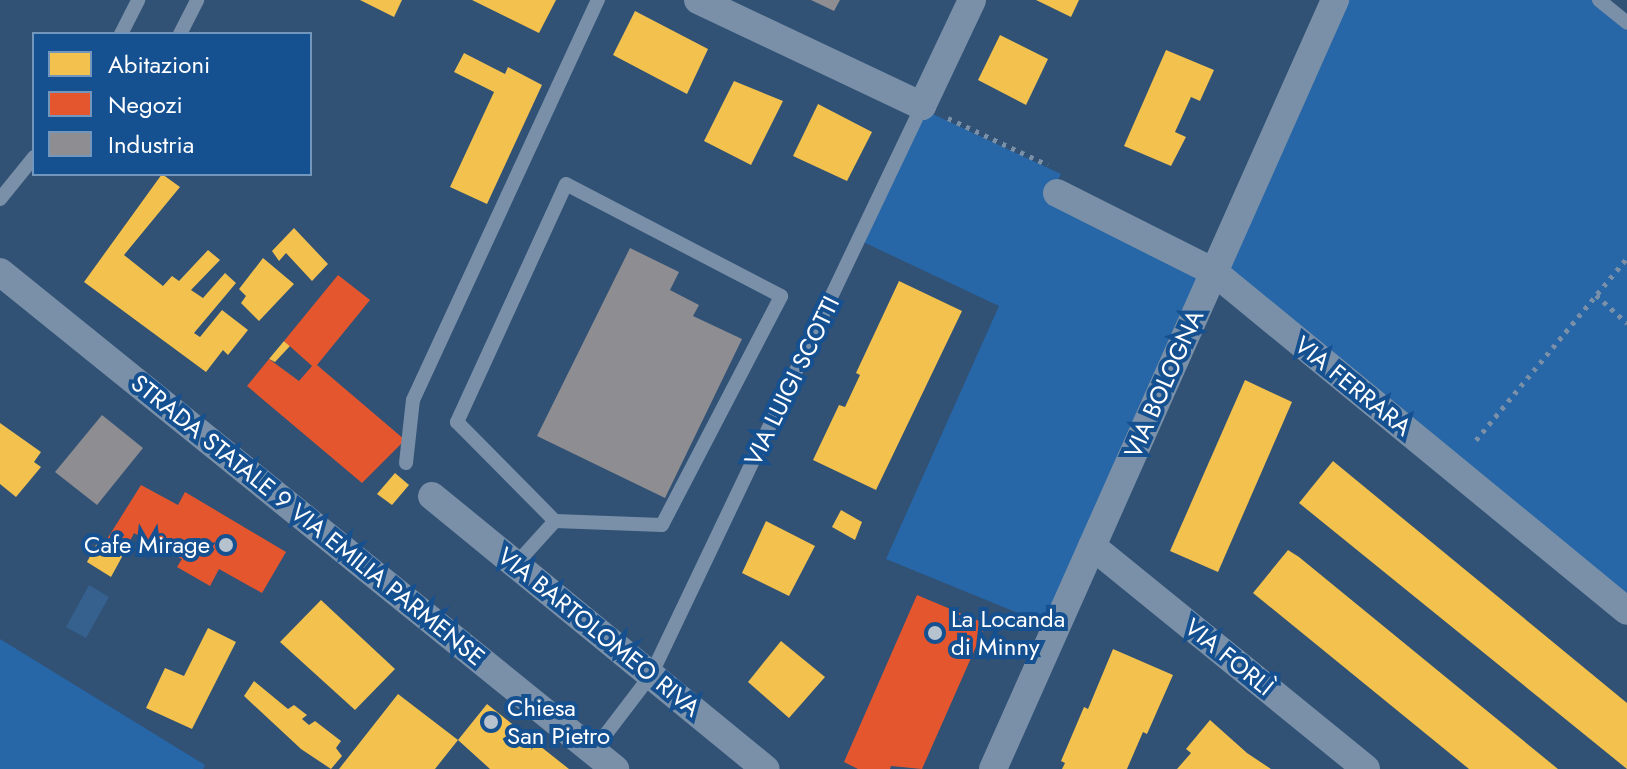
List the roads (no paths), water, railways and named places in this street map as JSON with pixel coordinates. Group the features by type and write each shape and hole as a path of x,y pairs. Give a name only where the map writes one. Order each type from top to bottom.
{"street":[{"path":"698,0 922,106"},
{"name":"VIA LUIGI SCOTTI","path":"922,106 972,0"},
{"name":"VIA BOLOGNA","path":"993,769 1335,0"},
{"name":"VIA FERRARA","path":"1057,193 1214,272 1627,611"},
{"name":"STRADA STATALE 9 VIA EMILIA PARMENSE","path":"0,272 604,760"},
{"name":"VIA BARTOLOMEO RIVA","path":"432,496 765,769"},
{"name":"VIA FORLÌ","path":"1092,546 1366,769"}],"lane":[{"path":"122,32 138,0"},
{"path":"181,32 197,0"},
{"path":"406,463 413,400 598,0"},
{"path":"1599,0 1627,23"},
{"name":"VIA LUIGI SCOTTI","path":"604,760 651,675 922,106"},
{"path":"0,199 32,159"},
{"path":"516,564 555,521 662,525 781,296 566,184 457,422 555,521"}],"place":[{"name":"Cafe Mirage","path":"226,545"},
{"name":"La Locanda di Minny","path":"935,633"},
{"name":"Chiesa San Pietro","path":"491,722"}]}
